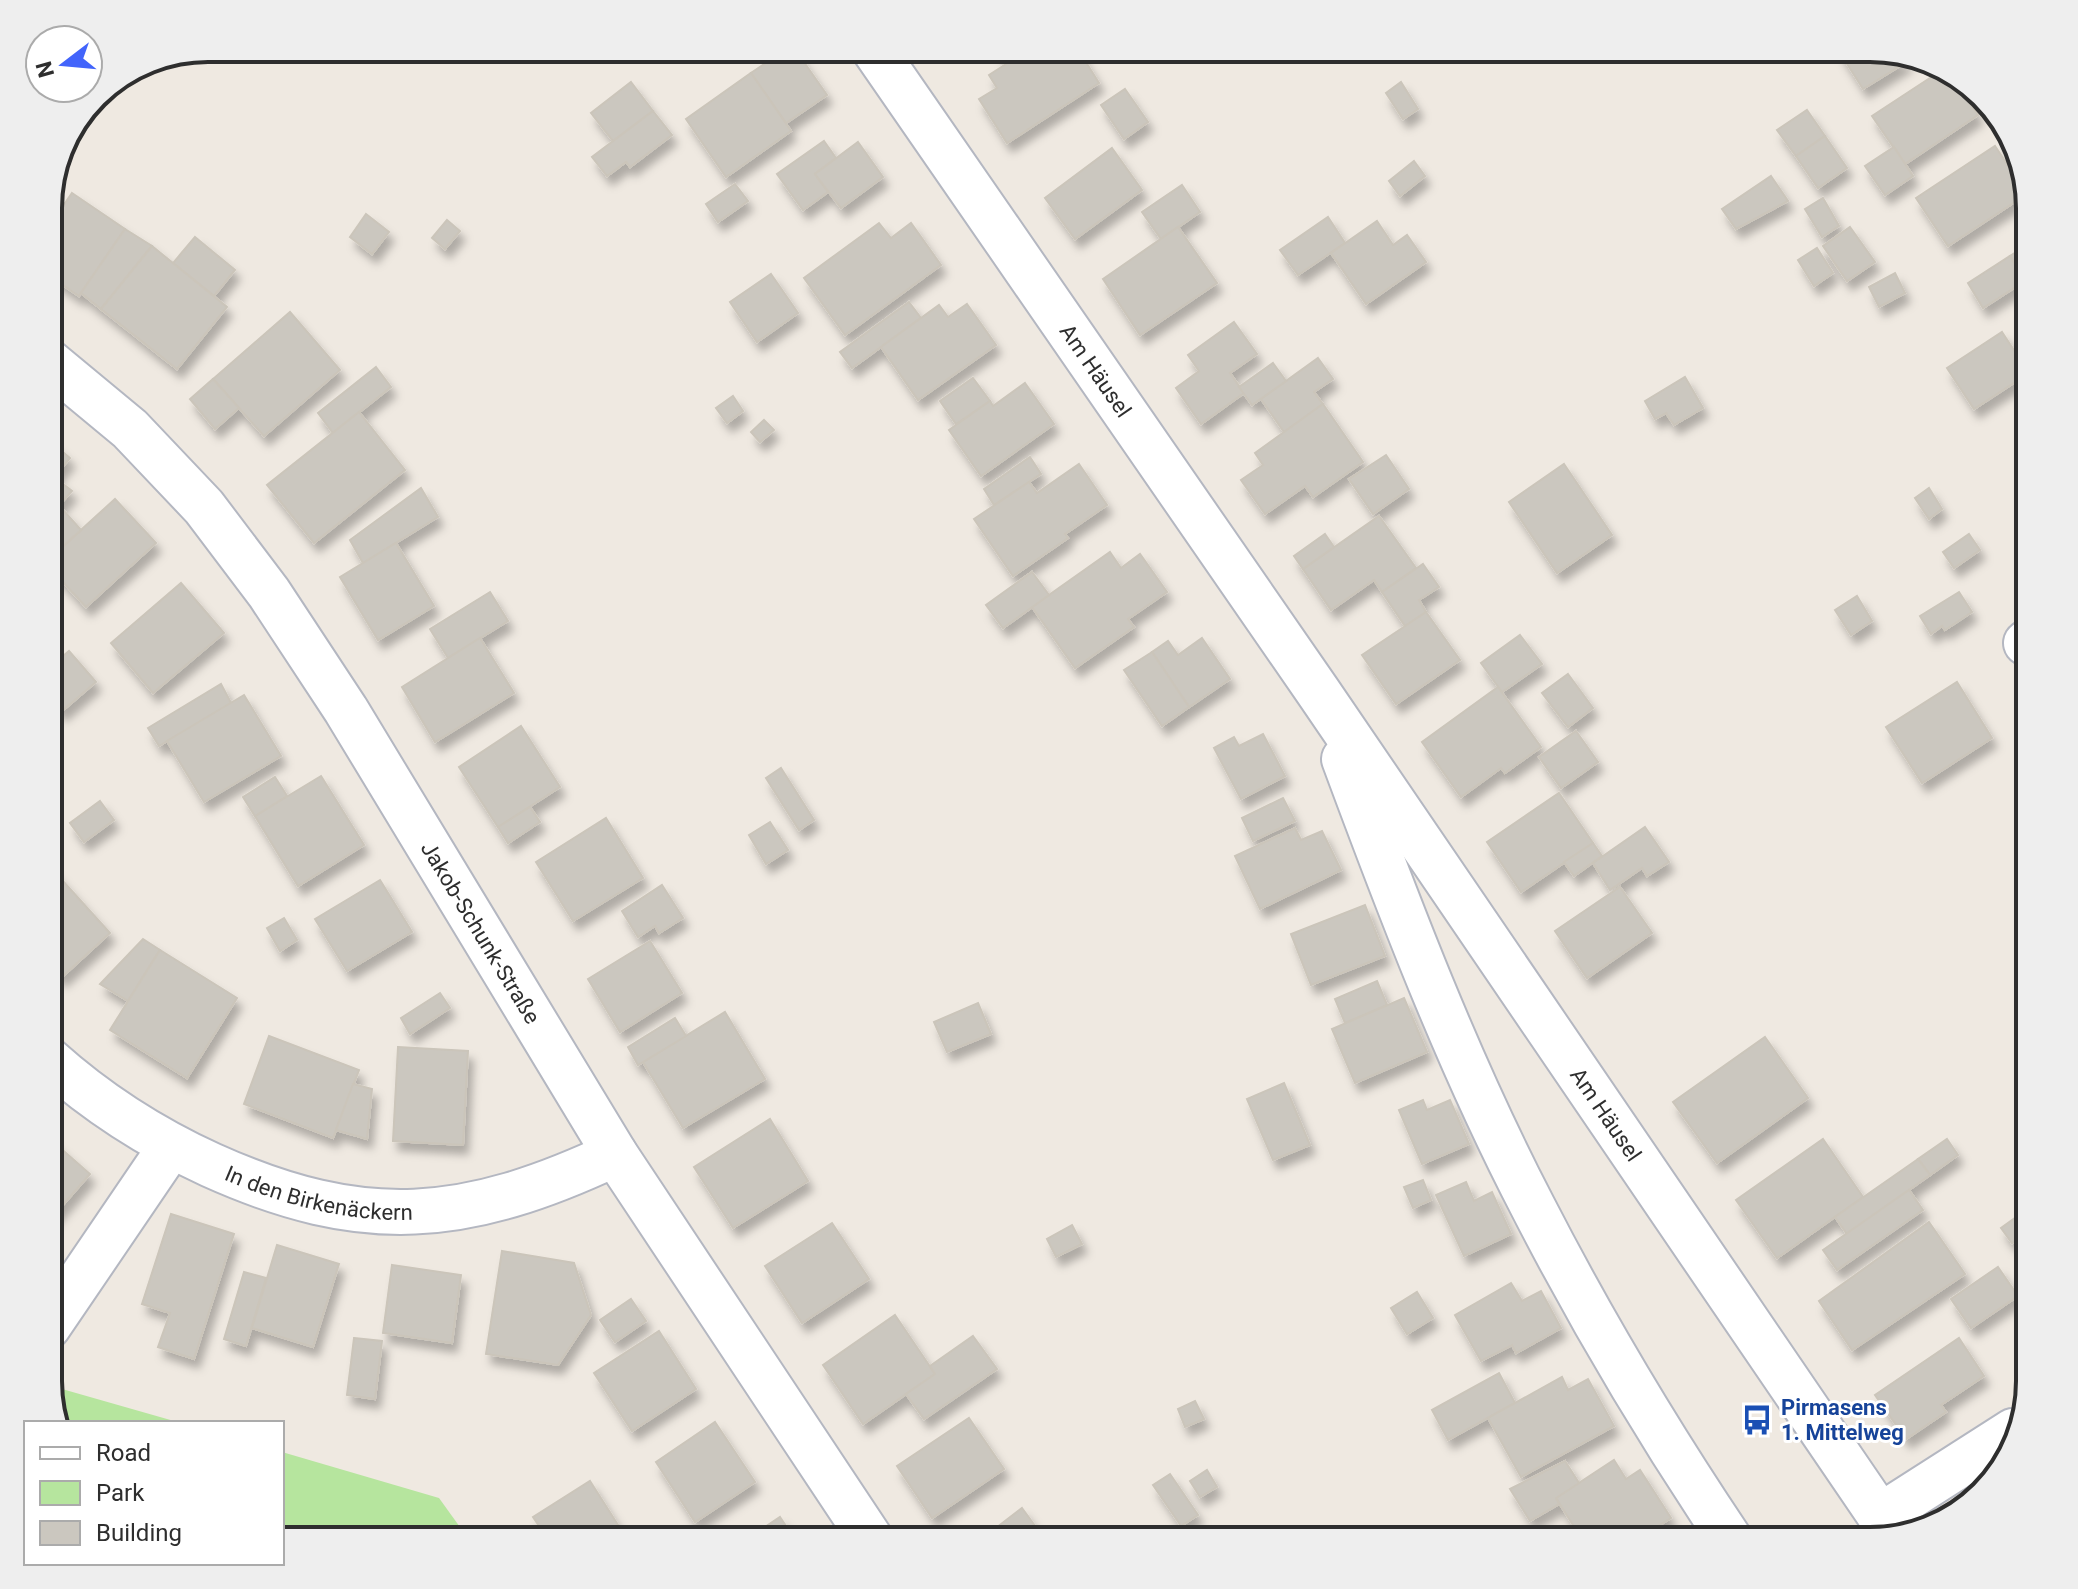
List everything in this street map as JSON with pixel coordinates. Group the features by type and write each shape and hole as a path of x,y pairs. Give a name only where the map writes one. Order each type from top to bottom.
{"street":[{"name":"Am Häusel","path":"883,62 1319,693 1887,1526"},
{"name":"Jakob-Schunk-Straße","path":"62,373 130,429 204,507 269,593 346,710 615,1154 863,1527"},
{"name":"Am Häusel","path":"1319,693 1429,981 1532,1206 1662,1438 1722,1527"},
{"name":"In den Birkenäckern","path":"62,1070 117,1112 171,1146 255,1185 312,1203 360,1212 418,1213 524,1193 615,1154"},
{"path":"62,1306 171,1146"},
{"path":"1887,1526 2005,1437"}],"green space":[{"path":"62,1389 174,1421 68,1421"},
{"path":"284,1453 439,1498 460,1527 284,1527"}],"building":[{"path":"767,62 804,62 827,95 786,123 751,73"},
{"path":"1005,62 1086,62 1099,83 1007,143 979,99 997,88 989,75 1006,64"},
{"path":"1846,62 1901,66 1863,89"},
{"path":"751,73 791,131 726,177 686,119"},
{"path":"1932,76 1959,92 1978,115 1905,164 1872,116"},
{"path":"631,82 653,111 613,141 591,113"},
{"path":"1401,82 1418,109 1403,119 1386,93"},
{"path":"1125,89 1148,122 1124,139 1101,105"},
{"path":"1807,110 1825,136 1796,156 1777,130"},
{"path":"653,111 672,135 630,167 626,162 607,176 592,157"},
{"path":"1825,136 1847,168 1818,188 1796,156"},
{"path":"824,141 836,158 815,174 828,192 803,210 777,174"},
{"path":"858,142 883,177 841,208 815,174"},
{"path":"1995,146 2010,169 2016,201 1948,246 1916,198"},
{"path":"1894,147 1913,176 1885,195 1865,166"},
{"path":"1112,148 1142,190 1075,239 1045,198"},
{"path":"1414,161 1425,176 1400,196 1389,181"},
{"path":"1771,176 1788,201 1736,229 1722,209"},
{"path":"735,184 748,201 718,222 706,204"},
{"path":"1182,185 1200,212 1161,239 1142,212"},
{"path":"72,193 125,229 79,296 62,284 62,208"},
{"path":"1823,198 1839,226 1822,237 1805,209"},
{"path":"366,214 389,232 372,254 350,237"},
{"path":"1328,217 1345,243 1298,275 1280,250"},
{"path":"447,220 460,231 445,249 432,238"},
{"path":"1377,221 1393,245 1407,235 1426,262 1366,304 1331,253"},
{"path":"879,223 891,238 911,223 941,265 845,335 804,278"},
{"path":"1178,227 1217,283 1140,335 1103,279"},
{"path":"1850,227 1875,262 1847,281 1823,246"},
{"path":"125,229 152,246 101,309 81,293"},
{"path":"195,237 235,270 214,296 173,263"},
{"path":"152,246 227,307 177,369 101,309"},
{"path":"1817,248 1833,273 1814,286 1798,260"},
{"path":"2016,252 2016,266 2010,256"},
{"path":"2010,256 2016,266 2016,287 1983,308 1968,283"},
{"path":"1895,273 1905,293 1879,307 1869,287"},
{"path":"771,274 798,313 757,342 730,302"},
{"path":"909,302 921,318 852,368 840,352"},
{"path":"967,304 996,345 918,400 881,347 939,305 948,317"},
{"path":"290,312 340,370 264,436 213,379"},
{"path":"1234,322 1257,354 1230,373 1244,393 1201,424 1176,388 1199,371 1188,355"},
{"path":"2002,332 2016,353 2016,382 1974,409 1947,368"},
{"path":"1318,358 1333,379 1314,392 1323,404 1284,432 1261,399"},
{"path":"1273,363 1286,381 1252,405 1239,387"},
{"path":"376,367 391,387 333,433 318,413"},
{"path":"1685,377 1703,408 1674,425 1666,413 1655,419 1645,401"},
{"path":"973,378 990,401 956,424 940,401"},
{"path":"213,379 239,408 215,429 190,399"},
{"path":"1025,383 1054,424 981,476 949,430 990,401 993,406"},
{"path":"733,396 743,411 727,423 716,408"},
{"path":"1323,404 1363,462 1313,497 1305,486 1265,514 1241,480 1263,465 1255,453"},
{"path":"359,412 405,470 314,543 267,485"},
{"path":"764,420 774,430 760,442 751,432"},
{"path":"62,451 70,458 62,467"},
{"path":"1386,455 1409,489 1373,514 1349,479"},
{"path":"1030,457 1041,474 994,505 984,489"},
{"path":"1079,464 1107,505 1065,534 1068,538 1013,576 974,519 1029,482 1037,493"},
{"path":"1564,464 1612,535 1557,573 1509,502"},
{"path":"62,483 72,491 62,502"},
{"path":"421,488 438,517 363,563 350,540"},
{"path":"1929,488 1942,509 1929,519 1915,498"},
{"path":"115,499 156,543 86,607 62,581 62,547"},
{"path":"64,511 81,530 62,547"},
{"path":"1379,516 1416,568 1382,592 1374,580 1331,610 1303,569"},
{"path":"1325,534 1334,547 1303,569 1294,556"},
{"path":"1969,534 1980,550 1954,568 1943,552"},
{"path":"396,543 434,606 378,640 340,577"},
{"path":"1110,552 1121,568 1140,554 1167,592 1128,619 1134,627 1075,668 1032,607"},
{"path":"1423,564 1439,587 1419,600 1426,612 1405,626 1382,592"},
{"path":"1032,572 1049,595 1003,628 986,605"},
{"path":"181,583 224,633 153,693 111,643"},
{"path":"490,592 508,621 448,658 430,629"},
{"path":"1959,592 1972,612 1945,630 1942,626 1931,634 1920,616"},
{"path":"1857,596 1872,621 1851,635 1835,610"},
{"path":"1426,612 1460,660 1396,704 1362,655"},
{"path":"1520,635 1542,664 1502,692 1481,663"},
{"path":"480,638 514,693 435,742 402,687"},
{"path":"1202,638 1230,679 1189,707 1152,652 1168,641 1178,655"},
{"path":"69,651 96,682 62,711 62,657"},
{"path":"1152,652 1189,707 1162,726 1124,670"},
{"path":"1568,674 1593,708 1568,727 1542,693"},
{"path":"1957,682 1992,738 1922,783 1886,727"},
{"path":"221,684 231,703 159,746 148,728"},
{"path":"1498,687 1541,747 1505,773 1501,768 1461,797 1422,742"},
{"path":"244,695 281,756 204,802 167,741"},
{"path":"521,726 560,787 498,827 459,767"},
{"path":"1576,731 1598,762 1561,788 1539,757"},
{"path":"1263,734 1285,776 1241,799 1214,748 1234,737 1239,746"},
{"path":"781,768 814,820 799,830 766,778"},
{"path":"321,776 364,845 298,886 255,816"},
{"path":"275,777 287,796 255,816 243,797"},
{"path":"1559,793 1593,843 1521,892 1487,842"},
{"path":"1283,798 1295,821 1253,841 1242,818"},
{"path":"100,801 114,820 84,842 70,823"},
{"path":"530,807 540,822 508,843 498,827"},
{"path":"606,818 643,878 573,921 536,862"},
{"path":"770,822 788,850 766,864 749,835"},
{"path":"1645,827 1669,862 1647,876 1642,868 1610,890 1593,863"},
{"path":"1295,828 1301,840 1322,831 1341,870 1260,909 1235,856"},
{"path":"1593,843 1602,856 1574,876 1564,862"},
{"path":"62,880 110,933 62,977"},
{"path":"380,880 412,932 347,971 315,919"},
{"path":"662,885 683,918 659,933 655,926 638,937 622,911"},
{"path":"1620,887 1652,933 1587,978 1555,931"},
{"path":"1365,905 1385,956 1311,985 1291,934"},
{"path":"284,918 297,940 280,951 267,928"},
{"path":"143,939 160,950 128,1001 100,984"},
{"path":"650,941 682,993 620,1032 588,979"},
{"path":"160,950 237,998 187,1078 110,1030"},
{"path":"1377,981 1387,1005 1345,1023 1335,999"},
{"path":"440,993 450,1008 410,1034 401,1018"},
{"path":"1404,998 1427,1052 1355,1083 1332,1029"},
{"path":"978,1003 991,1034 947,1052 934,1022"},
{"path":"725,1012 765,1079 683,1128 643,1062"},
{"path":"675,1018 686,1036 638,1065 628,1047"},
{"path":"269,1036 359,1070 333,1138 244,1104"},
{"path":"1765,1037 1808,1098 1717,1163 1673,1102"},
{"path":"398,1047 468,1051 463,1145 393,1141"},
{"path":"1284,1083 1310,1145 1273,1160 1247,1099"},
{"path":"353,1084 372,1089 367,1139 336,1130"},
{"path":"1423,1100 1427,1110 1450,1100 1469,1144 1422,1164 1399,1110"},
{"path":"770,1119 808,1181 733,1228 694,1167"},
{"path":"1823,1139 1863,1197 1777,1258 1736,1200"},
{"path":"1947,1139 1958,1155 1930,1175 1918,1159"},
{"path":"62,1149 90,1174 62,1206"},
{"path":"1918,1159 1930,1175 1847,1234 1835,1217"},
{"path":"1423,1180 1431,1200 1413,1208 1404,1187"},
{"path":"1466,1182 1474,1201 1492,1192 1511,1234 1464,1256 1436,1195"},
{"path":"1909,1190 1923,1210 1837,1270 1823,1250"},
{"path":"171,1214 234,1234 194,1359 158,1347 170,1313 142,1304"},
{"path":"2015,1218 2016,1240 2012,1243 2001,1228"},
{"path":"1929,1222 1965,1274 1852,1350 1819,1301"},
{"path":"832,1223 869,1279 802,1323 765,1266"},
{"path":"1072,1225 1082,1244 1056,1257 1047,1239"},
{"path":"277,1245 339,1264 313,1347 252,1328"},
{"path":"502,1251 574,1263 591,1315 558,1365 486,1354"},
{"path":"392,1265 461,1275 452,1343 383,1333"},
{"path":"1998,1267 2016,1293 2016,1297 1971,1328 1951,1299"},
{"path":"244,1272 266,1278 246,1346 224,1339"},
{"path":"1511,1283 1522,1301 1541,1291 1561,1328 1516,1353 1512,1345 1481,1361 1455,1315"},
{"path":"1417,1292 1433,1318 1407,1334 1391,1308"},
{"path":"631,1299 646,1321 615,1342 600,1320"},
{"path":"895,1315 935,1374 863,1424 823,1365"},
{"path":"659,1331 696,1389 632,1431 594,1373"},
{"path":"973,1336 997,1369 924,1419 906,1394 935,1374 930,1366"},
{"path":"354,1338 382,1341 375,1399 347,1395"},
{"path":"1959,1338 1984,1376 1941,1405 1946,1412 1906,1439 1875,1395"},
{"path":"1499,1373 1515,1403 1448,1440 1432,1410"},
{"path":"1562,1377 1568,1390 1588,1379 1614,1426 1521,1477 1488,1418"},
{"path":"1195,1401 1204,1419 1185,1427 1178,1409"},
{"path":"969,1418 1004,1469 932,1518 897,1466"},
{"path":"715,1422 755,1482 695,1522 656,1462"},
{"path":"1614,1460 1626,1479 1640,1470 1671,1518 1657,1527 1574,1527 1556,1498"},
{"path":"1565,1461 1579,1483 1556,1498 1559,1504 1530,1521 1510,1489"},
{"path":"1207,1470 1217,1487 1200,1497 1190,1481"},
{"path":"1170,1474 1198,1515 1181,1526 1153,1485"},
{"path":"590,1481 618,1525 540,1527 533,1517"},
{"path":"1022,1508 1036,1527 997,1527"},
{"path":"780,1517 787,1527 765,1527"}],"place":[{"name":"Pirmasens 1. Mittelweg","path":"1757,1420"}]}
